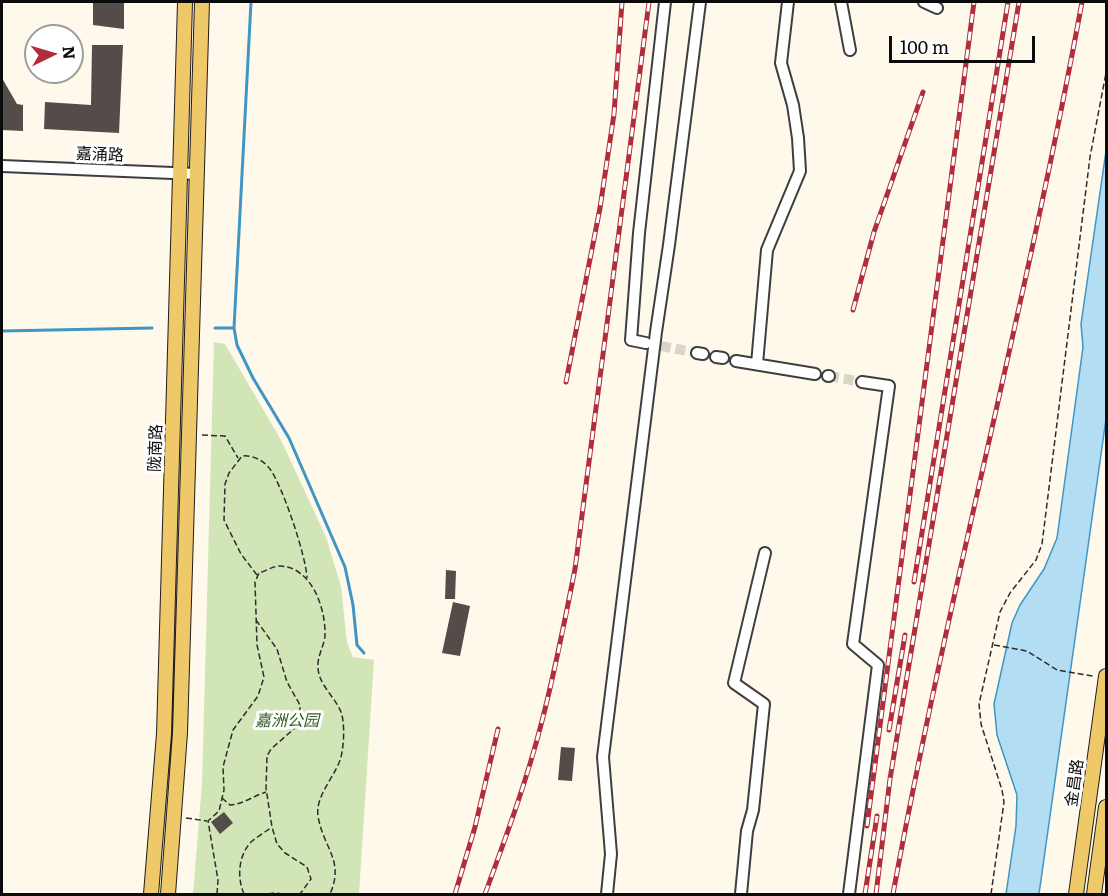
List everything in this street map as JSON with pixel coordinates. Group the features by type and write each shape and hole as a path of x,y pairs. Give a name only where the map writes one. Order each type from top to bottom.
{"main road":[{"name":"陇南路","path":"151,894 164,734 185,2"},
{"name":"陇南路","path":"168,894 180,734 202,2"},
{"name":"金昌路","path":"1076,894 1106,677"},
{"path":"1094,894 1107,807"}],"street":[{"path":"646,343 631,340 639,233 665,2"},
{"path":"607,894 611,854 603,757 700,2"},
{"path":"757,364 767,250 800,171 798,138 781,63 788,2"},
{"path":"841,2 850,50"},
{"path":"924,2 937,8"},
{"name":"嘉涌路","path":"2,166 197,174"},
{"path":"736,360 815,374"},
{"path":"849,894 878,665 853,644 889,386 862,382"},
{"path":"741,894 747,831 753,810 764,704 734,683 765,553"}],"path":[{"path":"991,894 1004,802 981,724 979,704 1004,601 1036,560 1042,543 1090,157 1107,73"},
{"path":"189,435 225,436 239,459"},
{"path":"258,576 241,554 224,520 225,484 229,473 242,456 251,455 262,461 270,470 307,565 307,579"},
{"path":"208,821 219,811 224,790 223,767 233,730 258,696 264,677 256,645 255,582 259,573 278,566 290,567 304,574 318,597 325,638 317,668 324,685 341,712 343,732 341,757 321,800 318,815 336,867 336,881 330,894"},
{"path":"256,620 277,649 287,682 300,705 300,716 295,728 271,749 267,756 267,792 277,844 285,853 307,867 311,879 300,894"},
{"path":"992,644 1027,651 1056,669 1106,677"},
{"path":"222,798 230,805 242,804 253,796 267,792"},
{"path":"174,816 208,821"},
{"path":"208,821 218,880 217,894"},
{"path":"244,894 240,884 240,863 250,843 272,827"},
{"path":"268,894 284,894"}],"green space":[{"name":"嘉洲公园","path":"214,342 225,344 281,440 326,537 341,586 347,643 353,657 374,660 359,894 193,894 202,784"}],"water":[{"path":"1106,151 1106,419 1039,894 1006,894 1016,826 1017,795 997,735 994,704 1012,623 1020,605 1044,569 1057,538 1083,347 1081,324"}],"building":[{"path":"93,2 124,2 124,29 93,25"},
{"path":"92,45 123,45 119,133 44,129 45,102 91,105"},
{"path":"2,78 17,104 23,105 23,131 2,130"},
{"path":"446,570 456,571 455,599 445,599"},
{"path":"453,602 470,606 460,656 442,653"},
{"path":"561,747 575,748 572,781 558,780"},
{"path":"224,812 233,823 220,834 211,822"}],"waterway":[{"path":"215,328 234,328 251,2"},
{"path":"2,331 152,328"},
{"path":"234,328 237,345 253,378 289,438 345,567 353,605 357,645 364,653"}],"tunnel":[{"path":"646,343 697,353"},
{"path":"829,376 862,382"}],"railway":[{"path":"566,382 600,208 614,114 622,2"},
{"path":"485,894 516,808 536,743 556,664 575,569 649,2"},
{"path":"867,826 974,2"},
{"path":"914,582 1008,2"},
{"path":"876,894 890,779 1019,2"},
{"path":"893,894 938,671 1037,225 1082,2"},
{"path":"853,310 874,232 923,92"},
{"path":"889,730 905,635"},
{"path":"455,894 475,827 498,729"},
{"path":"865,894 877,816"}]}
